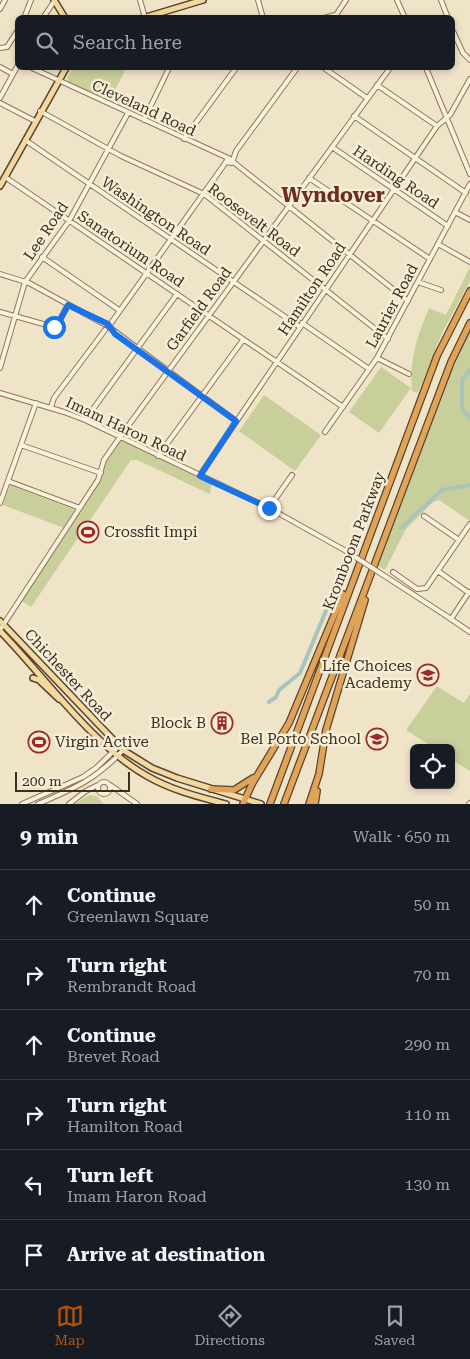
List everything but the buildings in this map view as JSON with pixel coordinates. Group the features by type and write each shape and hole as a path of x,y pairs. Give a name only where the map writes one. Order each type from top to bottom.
{"highway":[{"name":"Kromboom Parkway","path":"270,804 356,568 437,356 470,292"},
{"name":"Kromboom Parkway","path":"284,804 452,362 470,323"},
{"path":"315,804 330,712 380,552"},
{"path":"244,802 259,772 292,716 356,568"},
{"path":"211,789 234,790 240,788 259,772"},
{"path":"309,804 319,774"}],"main road":[{"path":"54,0 63,15"},
{"path":"151,15 203,0"},
{"path":"0,186 65,70"},
{"name":"Chichester Road","path":"2,622 121,748 162,772 244,802 261,804"},
{"name":"Chichester Road","path":"0,631 117,756 147,777 169,787 226,804"},
{"path":"33,678 39,680 61,701 66,702"}],"street":[{"path":"0,8 5,0"},
{"path":"25,15 31,0"},
{"path":"45,15 54,0"},
{"path":"140,0 144,15"},
{"path":"258,0 262,15"},
{"path":"337,15 346,0"},
{"path":"397,0 404,15"},
{"path":"441,0 447,15"},
{"path":"0,48 7,47 15,35"},
{"path":"455,36 463,53 470,60"},
{"path":"0,67 13,74"},
{"path":"0,98 16,70"},
{"name":"Cleveland Road","path":"36,70 229,161 408,301"},
{"path":"144,120 168,70"},
{"path":"184,139 235,70"},
{"path":"51,407 53,400 296,70"},
{"path":"327,70 367,98"},
{"name":"Garfield Road","path":"0,631 2,622 80,508 101,473 104,460 388,70"},
{"path":"427,70 470,174"},
{"name":"Hamilton Road","path":"200,476 437,126 450,115 470,79"},
{"path":"377,85 437,126"},
{"path":"0,103 35,121"},
{"name":"Roosevelt Road","path":"40,112 108,149 204,194 388,338"},
{"name":"Lee Road","path":"0,368 25,282 69,221 128,113"},
{"path":"354,116 466,193"},
{"name":"Washington Road","path":"24,140 233,282 369,369"},
{"name":"Harding Road","path":"332,146 448,226"},
{"name":"Sanatorium Road","path":"5,177 343,407"},
{"path":"309,178 430,260"},
{"name":"Laurier Road","path":"325,432 377,358 470,184"},
{"path":"455,212 470,220"},
{"path":"438,244 470,262"},
{"path":"42,257 119,310"},
{"path":"0,274 25,282 98,321 236,421"},
{"path":"418,282 441,290"},
{"path":"85,420 177,294"},
{"path":"0,312 54,327 68,305"},
{"path":"158,456 243,340"},
{"path":"377,358 409,374"},
{"name":"Imam Haron Road","path":"0,393 51,407 85,420 269,508 346,551 470,632"},
{"path":"0,503 36,403"},
{"path":"21,445 101,473"},
{"path":"269,508 292,475"},
{"path":"8,481 80,508"},
{"path":"424,516 460,540"},
{"path":"392,572 421,590 427,587 470,524"},
{"path":"438,571 469,592 451,619"},
{"path":"22,804 83,777 96,768 112,752 121,748"},
{"path":"38,804 87,782 117,756 121,748"},
{"path":"69,804 102,782 138,804"},
{"path":"98,785 99,792"},
{"path":"109,785 109,792"},
{"path":"84,793 99,792 105,794 109,792 124,795"}],"green space":[{"path":"72,70 125,70 110,101 68,82 67,78"},
{"path":"470,267 470,281 442,333 418,393 412,391 411,380 415,348 429,308 446,315"},
{"path":"470,329 470,521 439,500 433,502 406,529 385,570 378,566 455,361"},
{"path":"381,367 411,388 379,433 349,412"},
{"path":"264,395 321,435 295,471 239,431"},
{"path":"120,437 212,482 210,494 137,460 131,460 31,607 20,600 98,480 103,464"},
{"path":"10,485 75,510 64,528 3,505"},
{"path":"437,686 464,703 470,693 470,771 455,762 455,744 428,744 406,730"},
{"path":"90,795 97,796 103,804 74,804"}],"waterway":[{"path":"470,370 462,380 462,409 470,418"},
{"path":"401,528 442,490 470,485"},
{"path":"269,702 276,697 279,690 300,673 338,582"}],"place":[{"name":"Crossfit Impi","path":"88,532"},
{"name":"Life Choices Academy","path":"428,675"},
{"name":"Block B","path":"222,723"},
{"name":"Bel Porto School","path":"377,739"},
{"name":"Virgin Active","path":"39,742"}],"district":[{"name":"Wyndover","path":"333,195"}],"route":[{"path":"54,327 68,305 104,324 108,324 115,334 236,421 200,476 269,508"}]}
